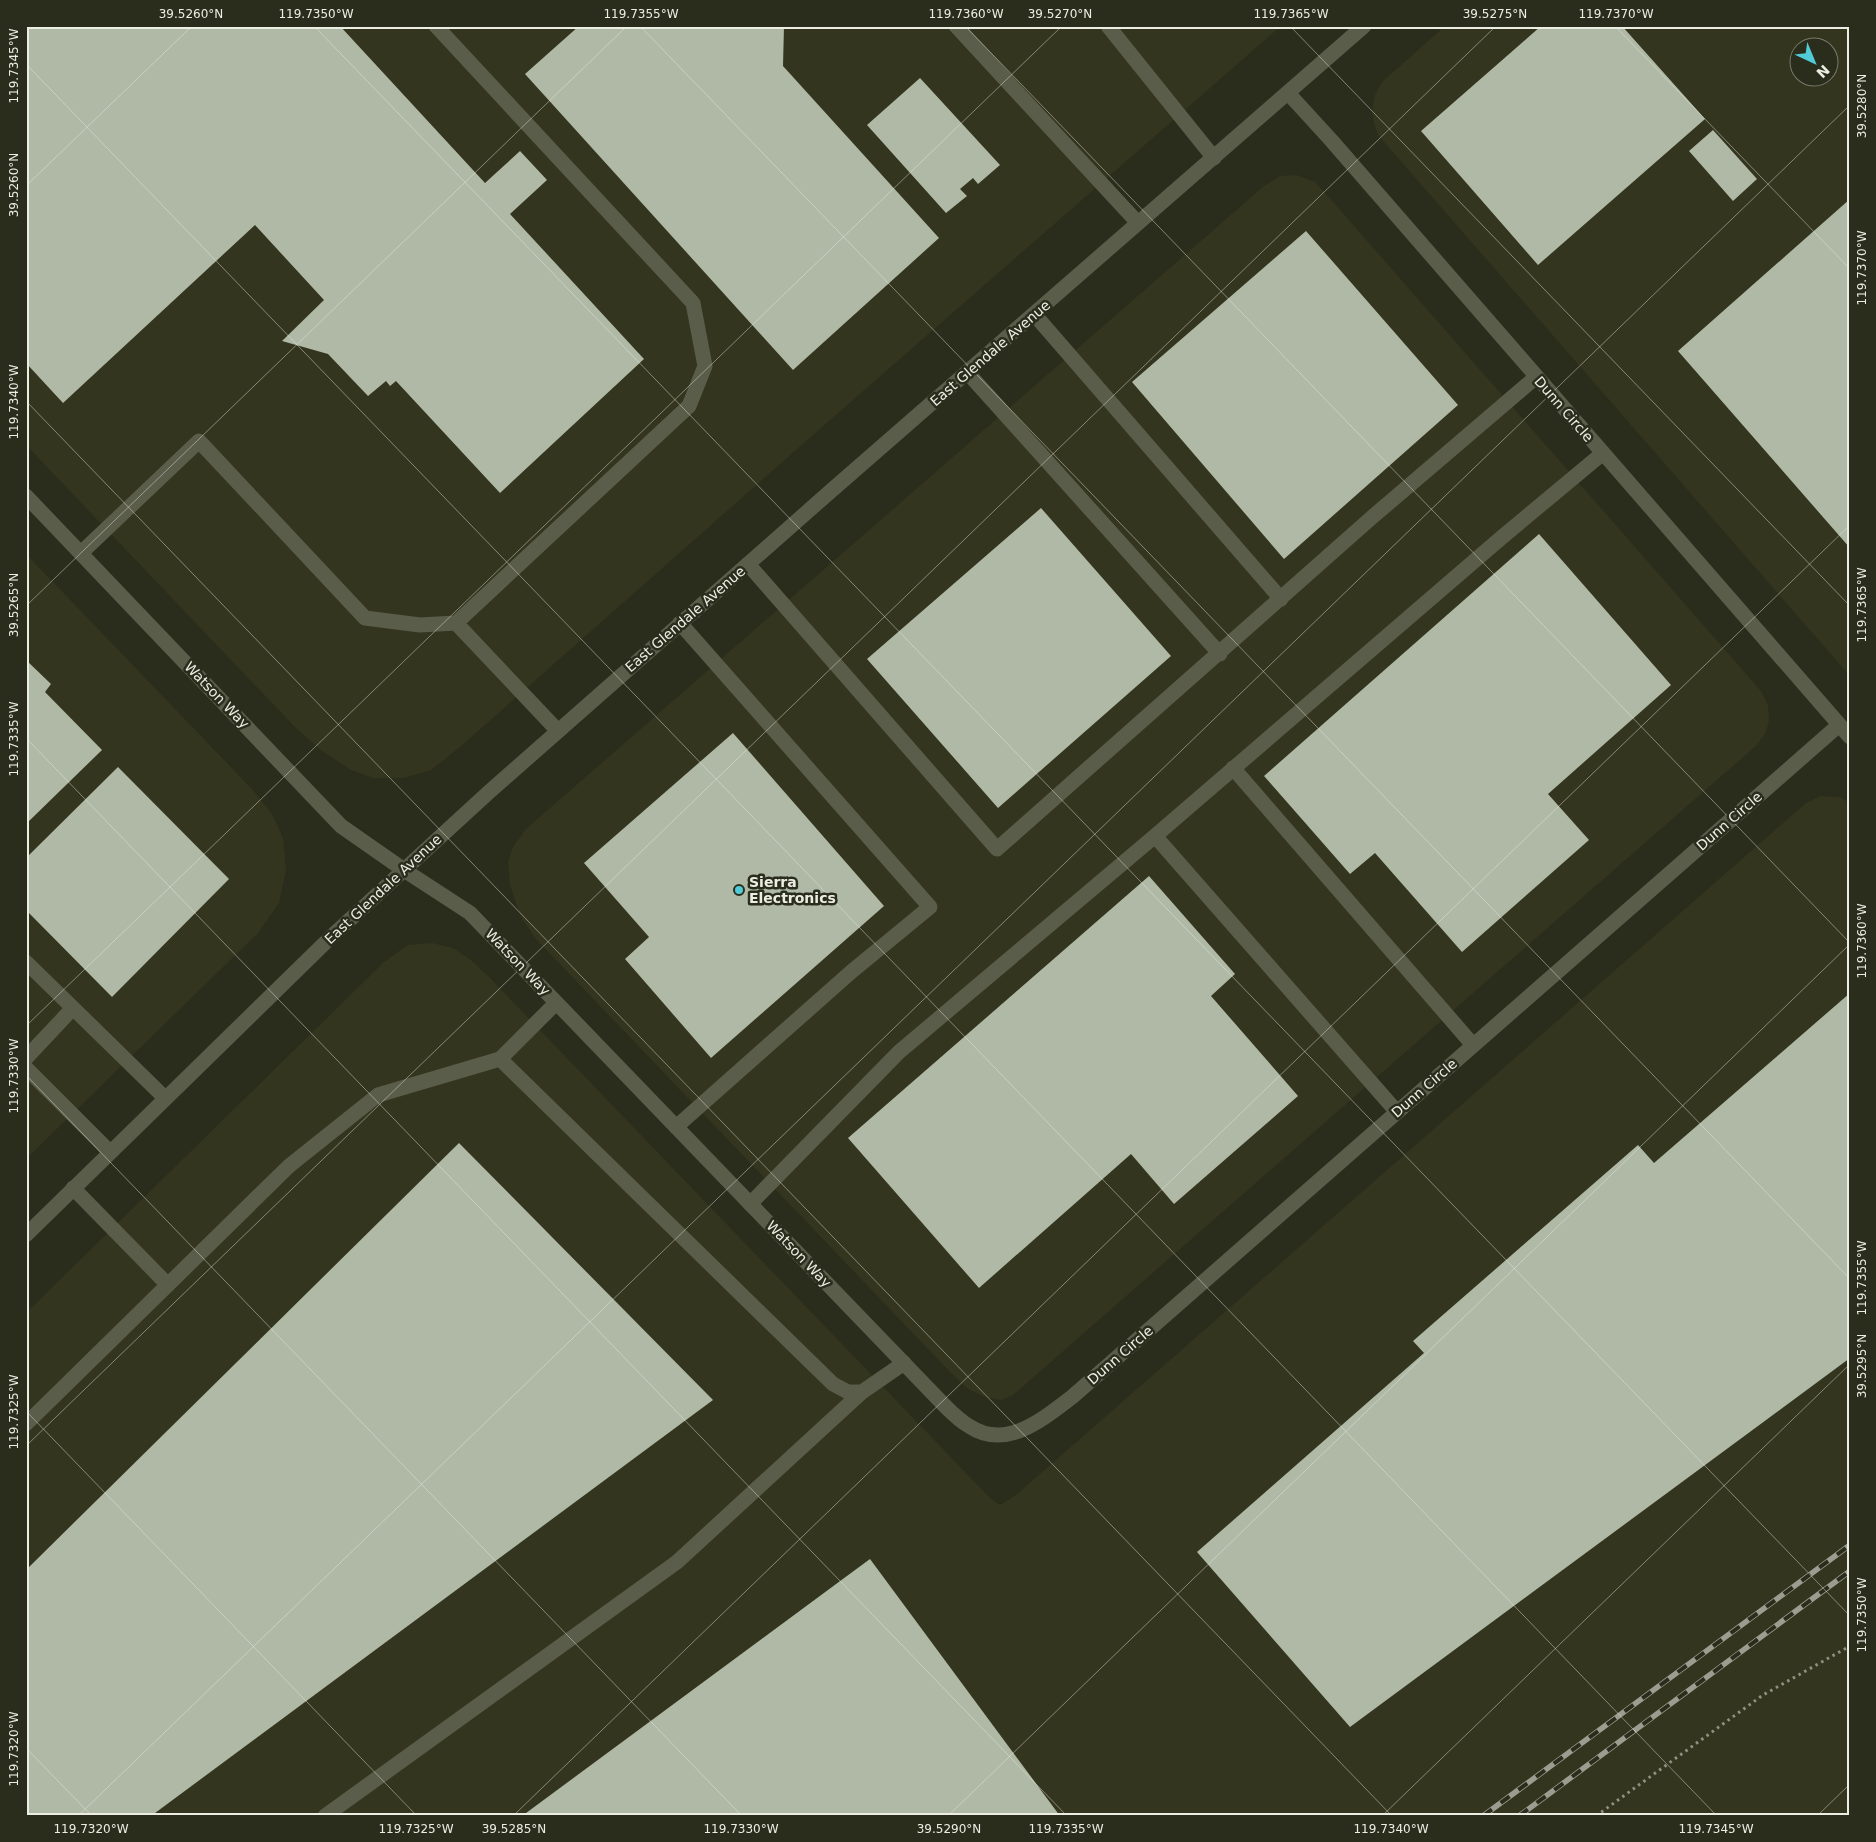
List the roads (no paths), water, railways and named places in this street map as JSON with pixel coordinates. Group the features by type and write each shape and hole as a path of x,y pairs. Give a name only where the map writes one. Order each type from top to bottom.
{"street":[{"path":"81,553 199,441 365,618 420,625 456,623 689,406 705,366 693,303 436,26"},
{"path":"956,26 1138,224"},
{"path":"1108,26 1214,158"},
{"name":"East Glendale Avenue","path":"26,1234 332,936 404,870 680,623 1364,26"},
{"name":"Dunn Circle","path":"1288,93 1850,737"},
{"path":"1034,314 1280,599"},
{"path":"967,372 1220,654"},
{"path":"748,564 997,849 1220,654 1370,519 1536,377"},
{"path":"750,1204 899,1052 1603,453"},
{"name":"Watson Way","path":"26,496 341,826 470,913 945,1406 969,1426 987,1435 1000,1436"},
{"path":"456,623 558,731"},
{"path":"676,1127 852,972 930,907 680,623"},
{"name":"Dunn Circle","path":"1000,1436 1013,1434 1026,1428 1046,1417 1072,1397 1839,725"},
{"path":"1233,768 1473,1046"},
{"path":"1155,836 1397,1112"},
{"path":"26,962 165,1098"},
{"path":"26,1424 289,1166 378,1095 500,1059 556,1003"},
{"path":"26,1058 73,1008"},
{"path":"500,1059 833,1384 848,1392 862,1392"},
{"path":"26,1068 110,1152"},
{"path":"73,1188 168,1285"},
{"path":"325,1816 677,1562 862,1392 904,1363"}],"railway":[{"path":"1483,1816 1850,1545"},
{"path":"1519,1816 1850,1571"}],"place":[{"name":"Sierra Electronics","path":"739,890"}]}
